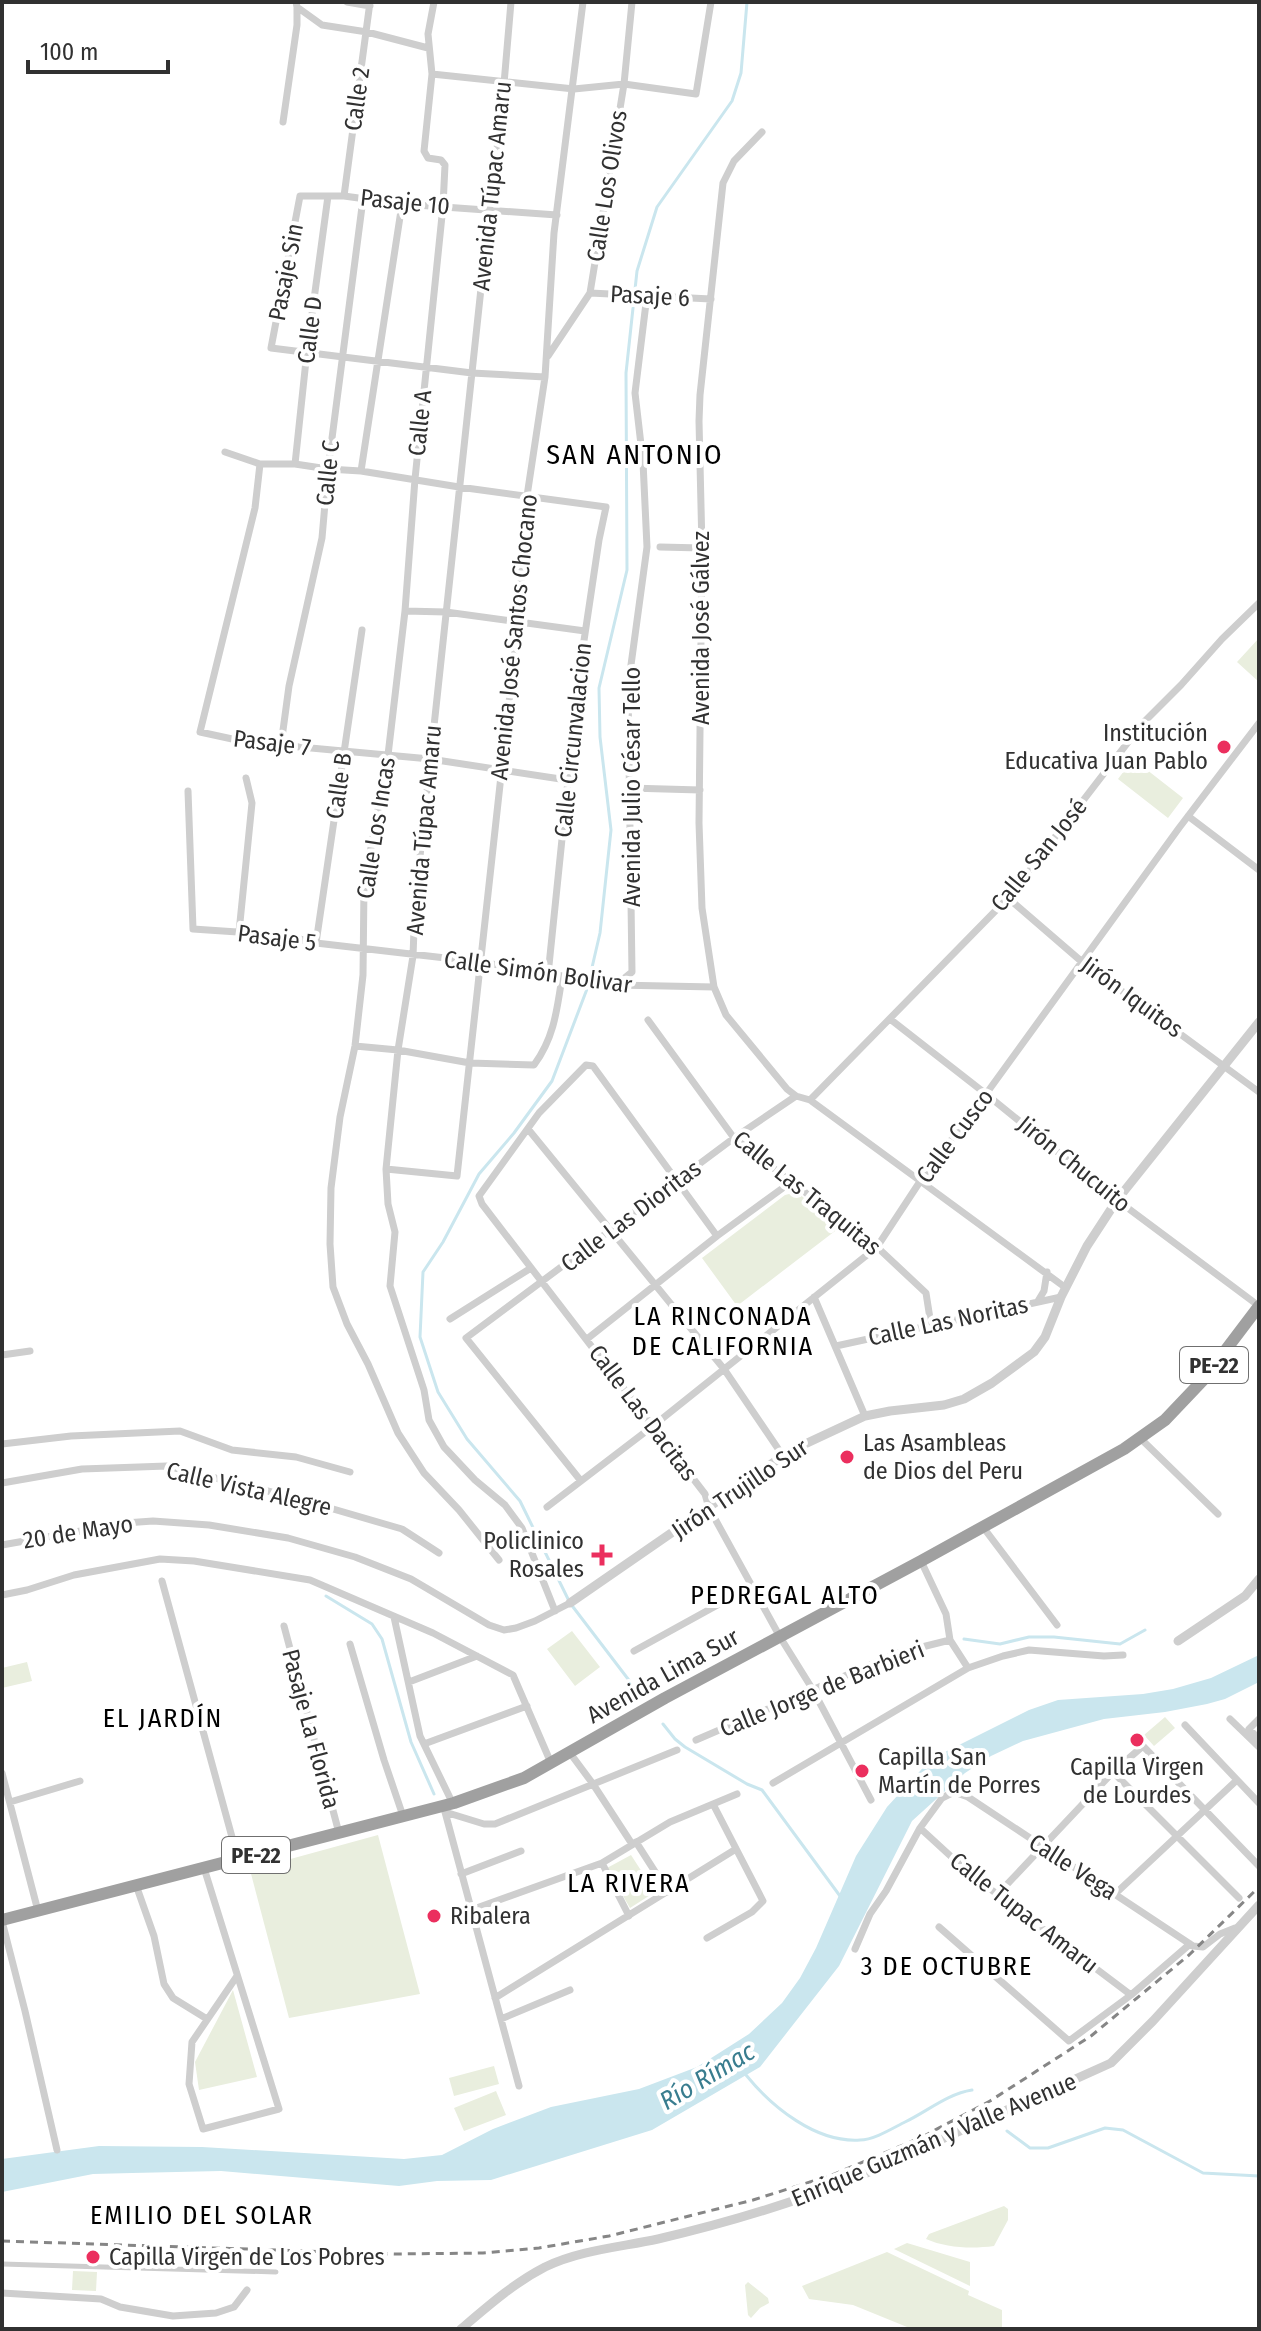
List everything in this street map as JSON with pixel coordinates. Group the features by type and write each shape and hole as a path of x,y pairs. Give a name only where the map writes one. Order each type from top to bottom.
{"highway":[{"name":"Avenida Lima Sur","path":"2,1920 403,1816 450,1807 508,1785 983,1527 1140,1438 1165,1420 1203,1380 1259,1306"}],"street":[{"path":"347,2 370,4"},
{"path":"434,2 428,34 432,74 574,89 624,84 696,94 711,2"},
{"name":"Avenida Túpac Amaru","path":"511,2 415,903 413,956 398,1050 386,1169 388,1204 395,1232 390,1286 424,1390 429,1420 444,1447 475,1480 505,1505 522,1528 555,1611"},
{"name":"Avenida José Santos Chocano","path":"386,1169 457,1176 518,621 527,496 547,358 557,215 583,2"},
{"name":"Calle Los Olivos","path":"547,358 590,293 624,84 632,2"},
{"name":"Calle 2","path":"344,196 370,4"},
{"path":"297,5 322,25 367,32 428,48"},
{"path":"283,122 297,5"},
{"name":"Calle A","path":"405,611 443,206 445,165 441,160 428,158 424,151 432,74"},
{"name":"Avenida José Gálvez","path":"762,132 734,161 723,183 700,395 702,908 714,987 726,1015 796,1096"},
{"name":"Pasaje 10","path":"300,196 344,196 402,204 557,215"},
{"name":"Pasaje Sin","path":"300,196 271,348 307,351"},
{"name":"Calle D","path":"295,464 328,196"},
{"name":"Calle C","path":"281,745 289,686 322,538 341,358 363,199"},
{"path":"361,471 402,204"},
{"name":"Pasaje 6","path":"590,293 711,299"},
{"name":"Avenida Julio César Tello","path":"616,985 632,972 628,687 647,547 643,462 635,393 647,295"},
{"path":"307,351 341,358 472,373 545,377"},
{"path":"225,452 260,464 295,464 361,471 527,496"},
{"name":"Pasaje 7","path":"260,464 255,508 200,732 246,742 430,759 567,780"},
{"name":"Calle Circunvalacion","path":"527,496 606,507 585,631 548,975"},
{"path":"660,547 702,548"},
{"name":"Calle San José","path":"810,1100 1008,898 1142,724 1259,603"},
{"path":"405,611 446,612 585,631"},
{"name":"Calle Los Incas","path":"405,611 388,755 364,886 363,975 355,1046 340,1117 331,1188 333,1287 398,1433 424,1473 499,1560"},
{"name":"Calle B","path":"316,943 362,630"},
{"name":"Calle Cusco","path":"547,1507 877,1247 921,1180 1259,723"},
{"path":"239,932 252,803 246,778"},
{"path":"629,788 700,790"},
{"name":"Pasaje 5","path":"188,791 193,929 283,935 316,943 361,948"},
{"path":"1188,816 1259,870"},
{"name":"Jirón Iquitos","path":"1008,898 1081,961 1259,1092"},
{"name":"Calle Simón Bolivar","path":"361,948 480,962 616,985 714,987"},
{"path":"355,1046 470,1063 534,1065 546,1049 557,1015 562,977"},
{"name":"Jirón Chucuito","path":"890,1019 1117,1200 1259,1306"},
{"name":"Calle Las Traquitas","path":"648,1020 734,1138 877,1247 926,1293 931,1325"},
{"name":"Jirón Trujillo Sur","path":"570,1603 809,1441 865,1416 944,1405 975,1394 1016,1366 1040,1345 1087,1246 1117,1200 1259,1022"},
{"path":"717,1236 593,1066 586,1065 539,1113 528,1129 724,1369 783,1456"},
{"path":"796,1096 810,1100 1047,1272 1064,1292"},
{"name":"Calle Las Dioritas","path":"581,1481 466,1338 734,1138 796,1096"},
{"name":"Calle Las Dacitas","path":"528,1129 479,1196 482,1204 705,1494 709,1508 813,1690 871,1800"},
{"path":"587,1339 653,1285 791,1182"},
{"path":"450,1319 531,1268"},
{"path":"1038,1301 1044,1291 1047,1272"},
{"name":"Calle Las Noritas","path":"836,1346 1038,1301 1064,1292"},
{"path":"814,1297 865,1416"},
{"path":"2,1355 30,1351"},
{"path":"2,1444 71,1436 180,1431 232,1450 296,1457 350,1472"},
{"path":"1140,1438 1218,1514"},
{"name":"Calle Vista Alegre","path":"2,1483 82,1469 167,1466 292,1497 402,1529 439,1553"},
{"name":"20 de Mayo","path":"2,1545 125,1523 153,1521 209,1525 323,1547 411,1579 489,1625 504,1630 526,1624 570,1603"},
{"path":"983,1527 1057,1625"},
{"path":"2,1595 74,1575 160,1559 194,1561 310,1580 433,1633 513,1675 551,1763"},
{"path":"921,1561 946,1614 950,1640 968,1668"},
{"path":"1178,1641 1245,1596 1259,1579"},
{"path":"162,1581 238,1859"},
{"path":"634,1651 752,1586"},
{"path":"394,1617 424,1744 450,1807 461,1874 519,2086"},
{"name":"Pasaje La Florida","path":"284,1626 339,1833"},
{"name":"Calle Jorge de Barbieri","path":"696,1740 898,1653 950,1640"},
{"path":"350,1644 403,1816"},
{"path":"773,1783 968,1668 1029,1650 1123,1655"},
{"path":"409,1682 477,1656"},
{"path":"424,1744 527,1706"},
{"path":"1230,1719 1259,1747"},
{"path":"1259,1719 1249,1729 1259,1739"},
{"path":"1185,1725 1259,1803"},
{"path":"997,1895 1113,1772 1143,1746 1259,1866"},
{"path":"450,1807 484,1824 495,1824 677,1750"},
{"path":"570,1753 668,1892"},
{"path":"1113,1772 1239,1898"},
{"path":"2,1773 38,1911"},
{"path":"1115,1894 1237,1780"},
{"path":"10,1802 80,1781"},
{"name":"Calle Vega","path":"920,1828 942,1798 954,1792 968,1797 1190,1944"},
{"path":"471,1910 602,1863 670,1822 737,1794"},
{"path":"707,1938 752,1912 763,1901 713,1804"},
{"path":"855,1949 870,1914 920,1828"},
{"name":"Calle Tupac Amaru","path":"920,1828 969,1873 1131,1995"},
{"path":"495,1998 736,1849"},
{"path":"461,1874 521,1851"},
{"path":"602,1863 629,1916"},
{"path":"204,1868 279,2109 203,2129 189,2084 192,2042 237,1976"},
{"path":"136,1885 154,1936 164,1984 173,1998 207,2019"},
{"name":"Enrique Guzmán y Valle Avenue","path":"461,2329 507,2290 546,2267 571,2257 756,2214 822,2192 1111,2063 1259,1905"},
{"path":"2,1920 57,2150"},
{"path":"939,1927 1069,2041 1131,1995 1190,1944 1203,1947 1220,1934 1238,1927"},
{"path":"501,2019 570,1990"},
{"path":"2,2264 276,2272"},
{"path":"2,2293 101,2299 120,2307 173,2316 216,2313 234,2307 247,2290"}],"green space":[{"path":"1259,638 1259,682 1237,662"},
{"path":"1133,759 1183,798 1168,818 1118,779"},
{"path":"797,1192 839,1228 737,1306 702,1258 785,1195"},
{"path":"572,1631 600,1667 575,1686 547,1649"},
{"path":"27,1662 32,1681 2,1688 2,1668"},
{"path":"1165,1717 1175,1728 1154,1746 1144,1735"},
{"path":"378,1835 420,1994 289,2018 250,1870"},
{"path":"631,1855 655,1892 630,1908 607,1868"},
{"path":"233,1990 257,2077 199,2090 195,2062"},
{"path":"494,2066 499,2084 454,2096 449,2078"},
{"path":"496,2091 506,2115 464,2131 454,2108"},
{"path":"1004,2206 1008,2209 1008,2220 994,2246 959,2247 926,2239 929,2234"},
{"path":"907,2243 970,2262 970,2286 894,2249"},
{"path":"887,2252 1002,2310 1002,2329 912,2329 853,2305 809,2299 802,2286"},
{"path":"73,2271 97,2272 96,2291 72,2290"},
{"path":"748,2282 768,2298 769,2303 751,2318 748,2315 745,2285"}],"water":[{"name":"Río Rímac","path":"1259,1655 1259,1682 1225,1699 1165,1712 1104,1719 1023,1741 965,1773 912,1821 839,1966 760,2067 652,2130 491,2180 437,2181 399,2186 221,2171 132,2173 93,2174 2,2192 2,2159 99,2146 202,2147 404,2159 442,2155 493,2129 551,2107 639,2089 697,2067 749,2034 782,2003 816,1948 856,1856 887,1807 931,1759 1029,1710 1058,1700 1173,1689 1211,1678"}],"waterway":[{"path":"641,1696 570,1603 520,1501 467,1439 438,1392 420,1337 423,1272 443,1242 479,1174 552,1081 587,989 600,933 611,830 600,737 599,688 627,570 626,373 637,271 657,207 732,101 741,73 747,2"},
{"path":"326,1596 372,1624 382,1639 411,1742 434,1794"},
{"path":"964,1639 1000,1644 1029,1637 1054,1637 1120,1644 1145,1630"},
{"path":"663,1724 685,1747 762,1790 840,1896"},
{"name":"Río Rímac","path":"746,2075 796,2121 827,2136 844,2139 877,2136 946,2099 972,2090"},
{"path":"1007,2131 1030,2148 1048,2148 1105,2128 1123,2130 1203,2173 1259,2176"}],"railway":[{"path":"2,2241 397,2254 483,2253 539,2248 609,2236 753,2200 832,2175 922,2137 990,2101 1091,2036 1189,1955 1259,1887"}],"place":[{"name":"Institución Educativa Juan Pablo","path":"1224,747"},
{"name":"Las Asambleas de Dios del Peru","path":"847,1457"},
{"name":"Policlinico Rosales","path":"602,1555"},
{"name":"Capilla Virgen de Lourdes","path":"1137,1740"},
{"name":"Capilla San Martín de Porres","path":"862,1771"},
{"name":"Ribalera","path":"434,1916"},
{"name":"Capilla Virgen de Los Pobres","path":"93,2257"}],"district":[{"name":"SAN ANTONIO","path":"635,454"},
{"name":"LA RINCONADA DE CALIFORNIA","path":"723,1331"},
{"name":"PEDREGAL ALTO","path":"785,1595"},
{"name":"EL JARDÍN","path":"163,1718"},
{"name":"LA RIVERA","path":"629,1883"},
{"name":"3 DE OCTUBRE","path":"947,1966"},
{"name":"EMILIO DEL SOLAR","path":"202,2215"}]}
